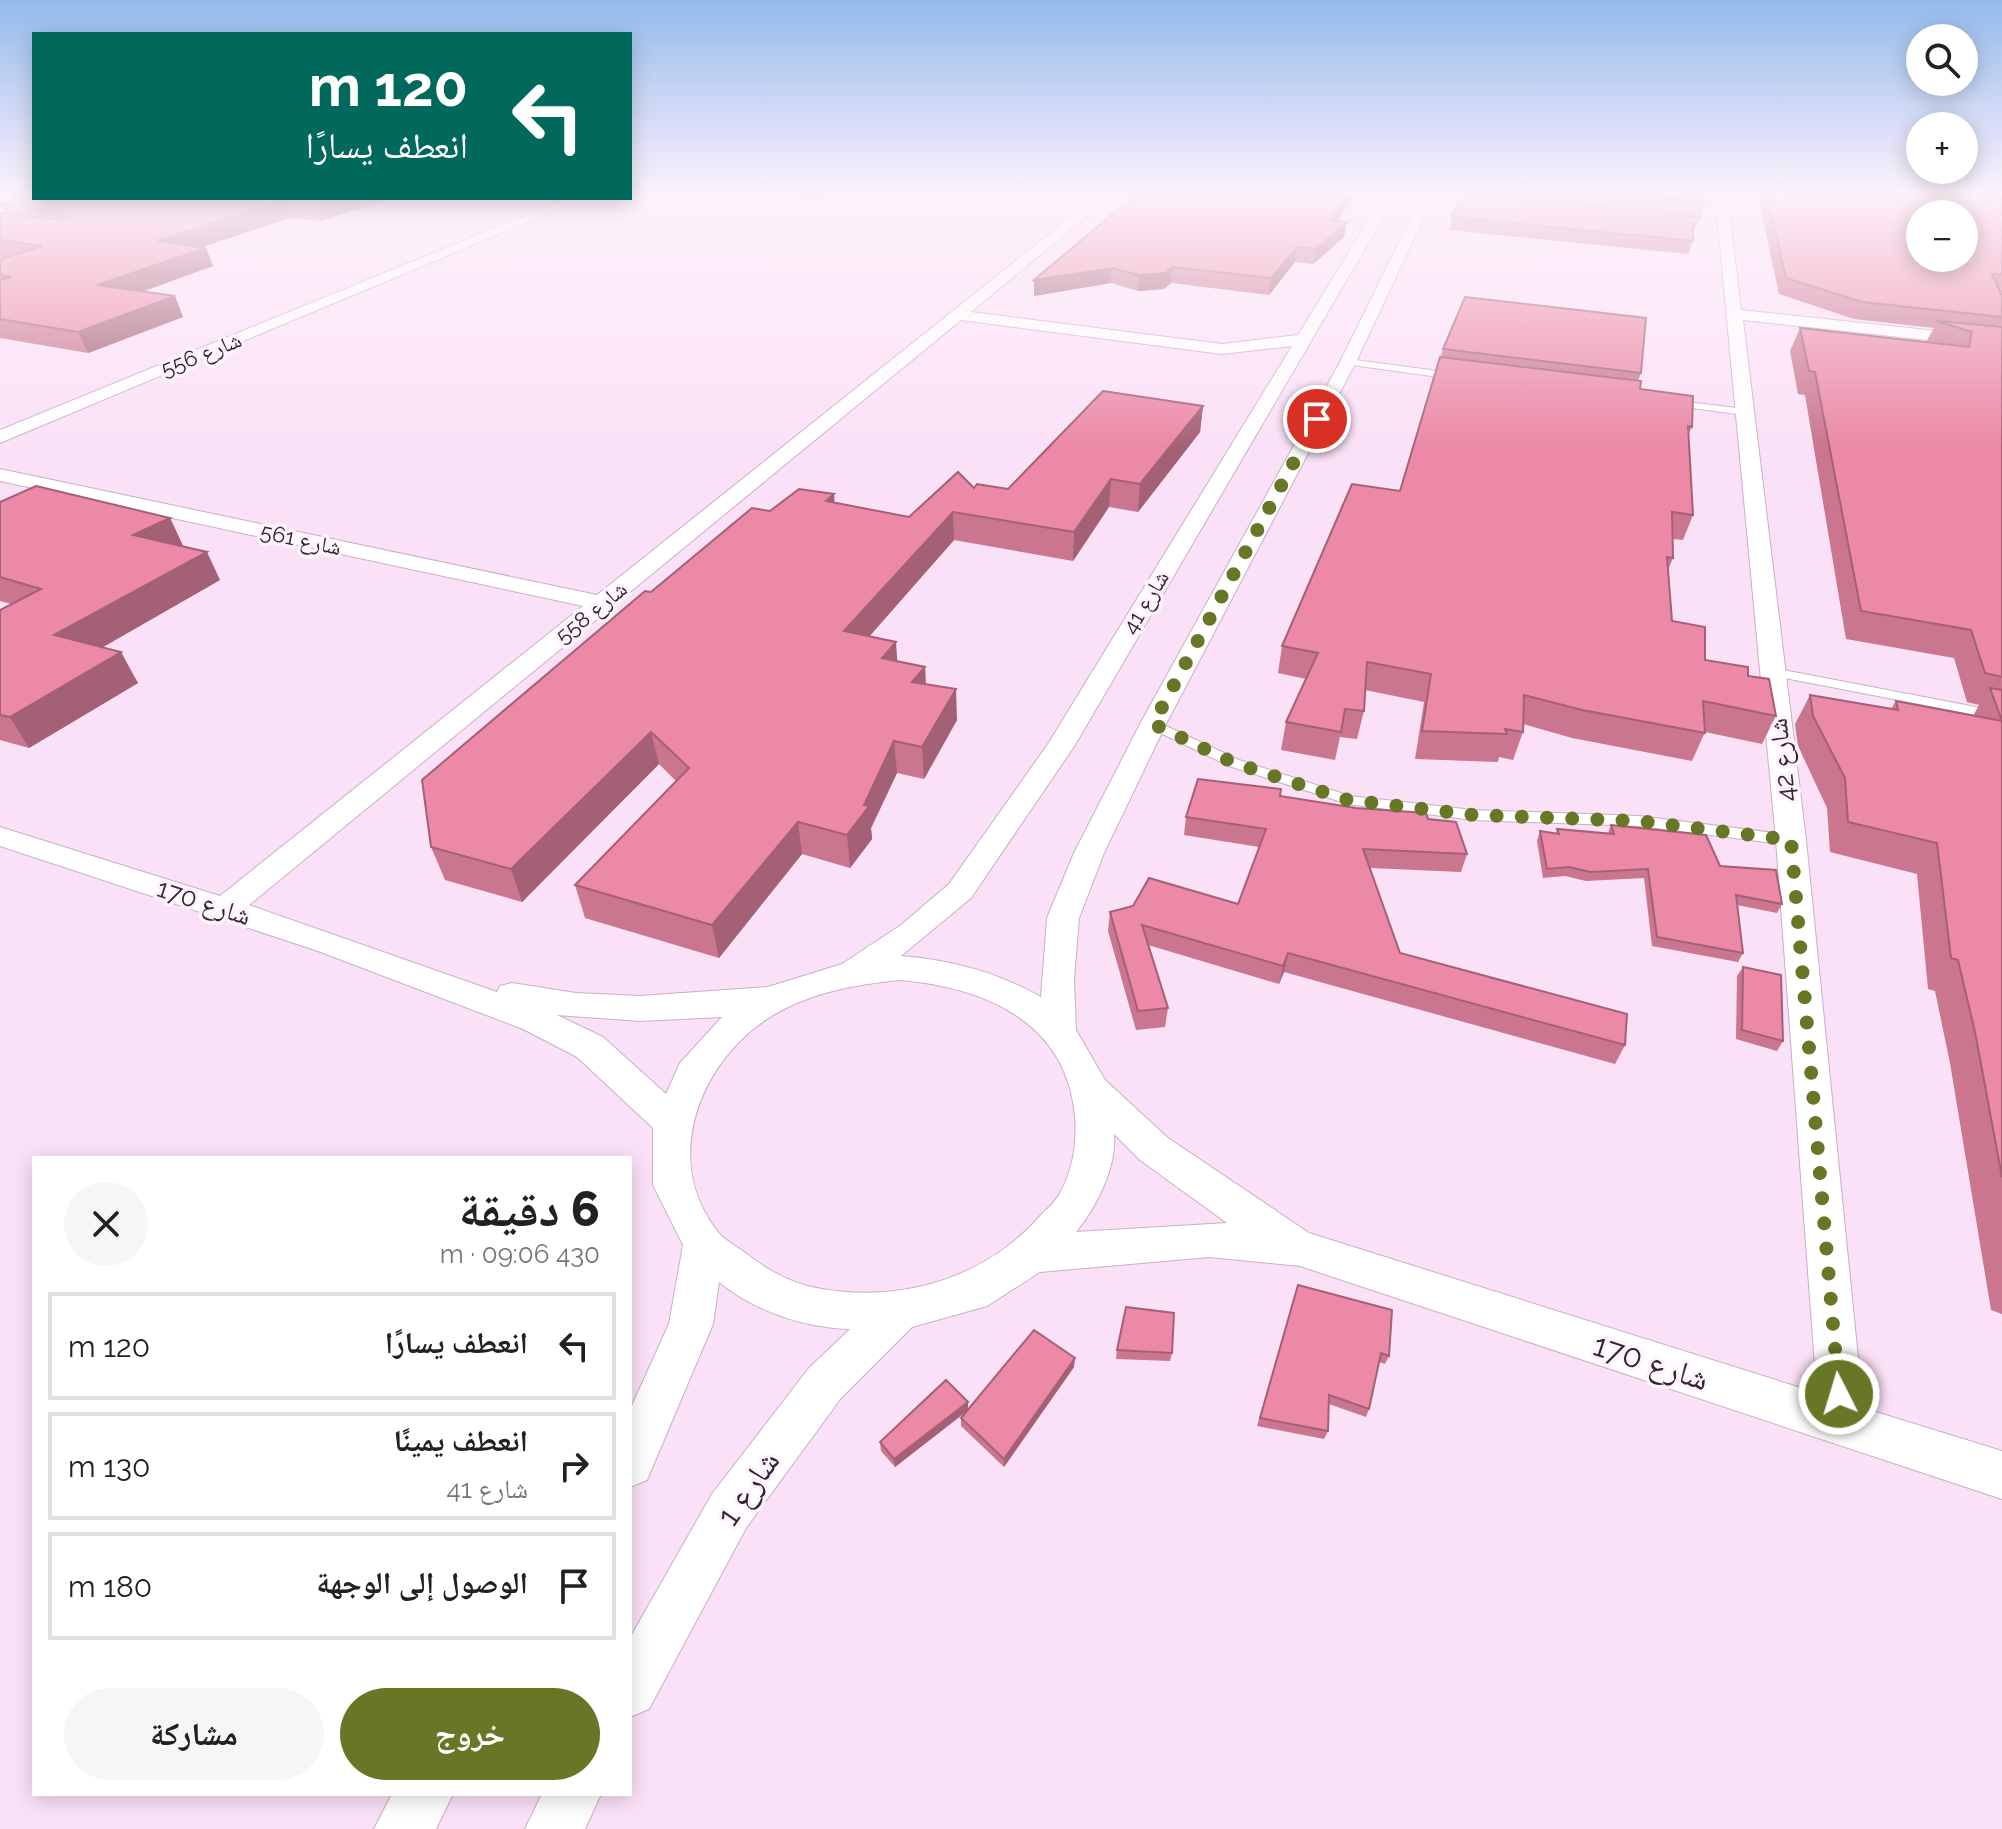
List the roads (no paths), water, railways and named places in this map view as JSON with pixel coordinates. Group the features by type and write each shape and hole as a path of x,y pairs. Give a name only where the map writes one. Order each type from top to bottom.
{"street":[{"name":"شارع 556","path":"0,437 387,277"},
{"name":"شارع 558","path":"224,909 1005,277"},
{"name":"شارع 41","path":"852,973 912,933 960,891 1061,745 1266,375 1303,339 1340,277"},
{"path":"1059,1032 1057,979 1063,918 1089,853 1153,724 1348,362 1389,277"},
{"name":"شارع 42","path":"1727,277 1734,314 1791,840 1842,1424"},
{"path":"1734,314 2002,343"},
{"path":"958,315 1222,349 1266,346 1303,339"},
{"path":"1222,349 1266,375"},
{"name":"شارع 561","path":"0,475 601,603"},
{"name":"شارع 170","path":"0,836 408,971 535,1020 590,1047 632,1082 672,1122"},
{"path":"899,968 929,971 988,985 1027,1005 1059,1032 1078,1059 1091,1089 1096,1145 1077,1202 1033,1254 972,1292 899,1311 822,1309 755,1286 704,1245 673,1185 672,1122 693,1073 728,1031 774,999 812,983 852,973 899,968"},
{"name":"شارع 170","path":"408,971 562,1004 632,1009 689,1008 774,999"},
{"name":"شارع 170","path":"1091,1089 1154,1149 1222,1199 1300,1248"},
{"name":"شارع 170","path":"1033,1254 1209,1239 1300,1248 2002,1475"},
{"path":"632,1458 691,1324 704,1245"},
{"name":"شارع 1","path":"632,1686 729,1511 825,1383 899,1311"},
{"path":"403,1829 424,1796"},
{"path":"554,1829 572,1796"}],"lane":[{"path":"1348,362 1464,377"},
{"path":"1667,402 1745,412"},
{"path":"1773,672 2002,716"},
{"path":"1153,724 1234,763 1348,800 1473,815 1639,821 1791,840"}]}
